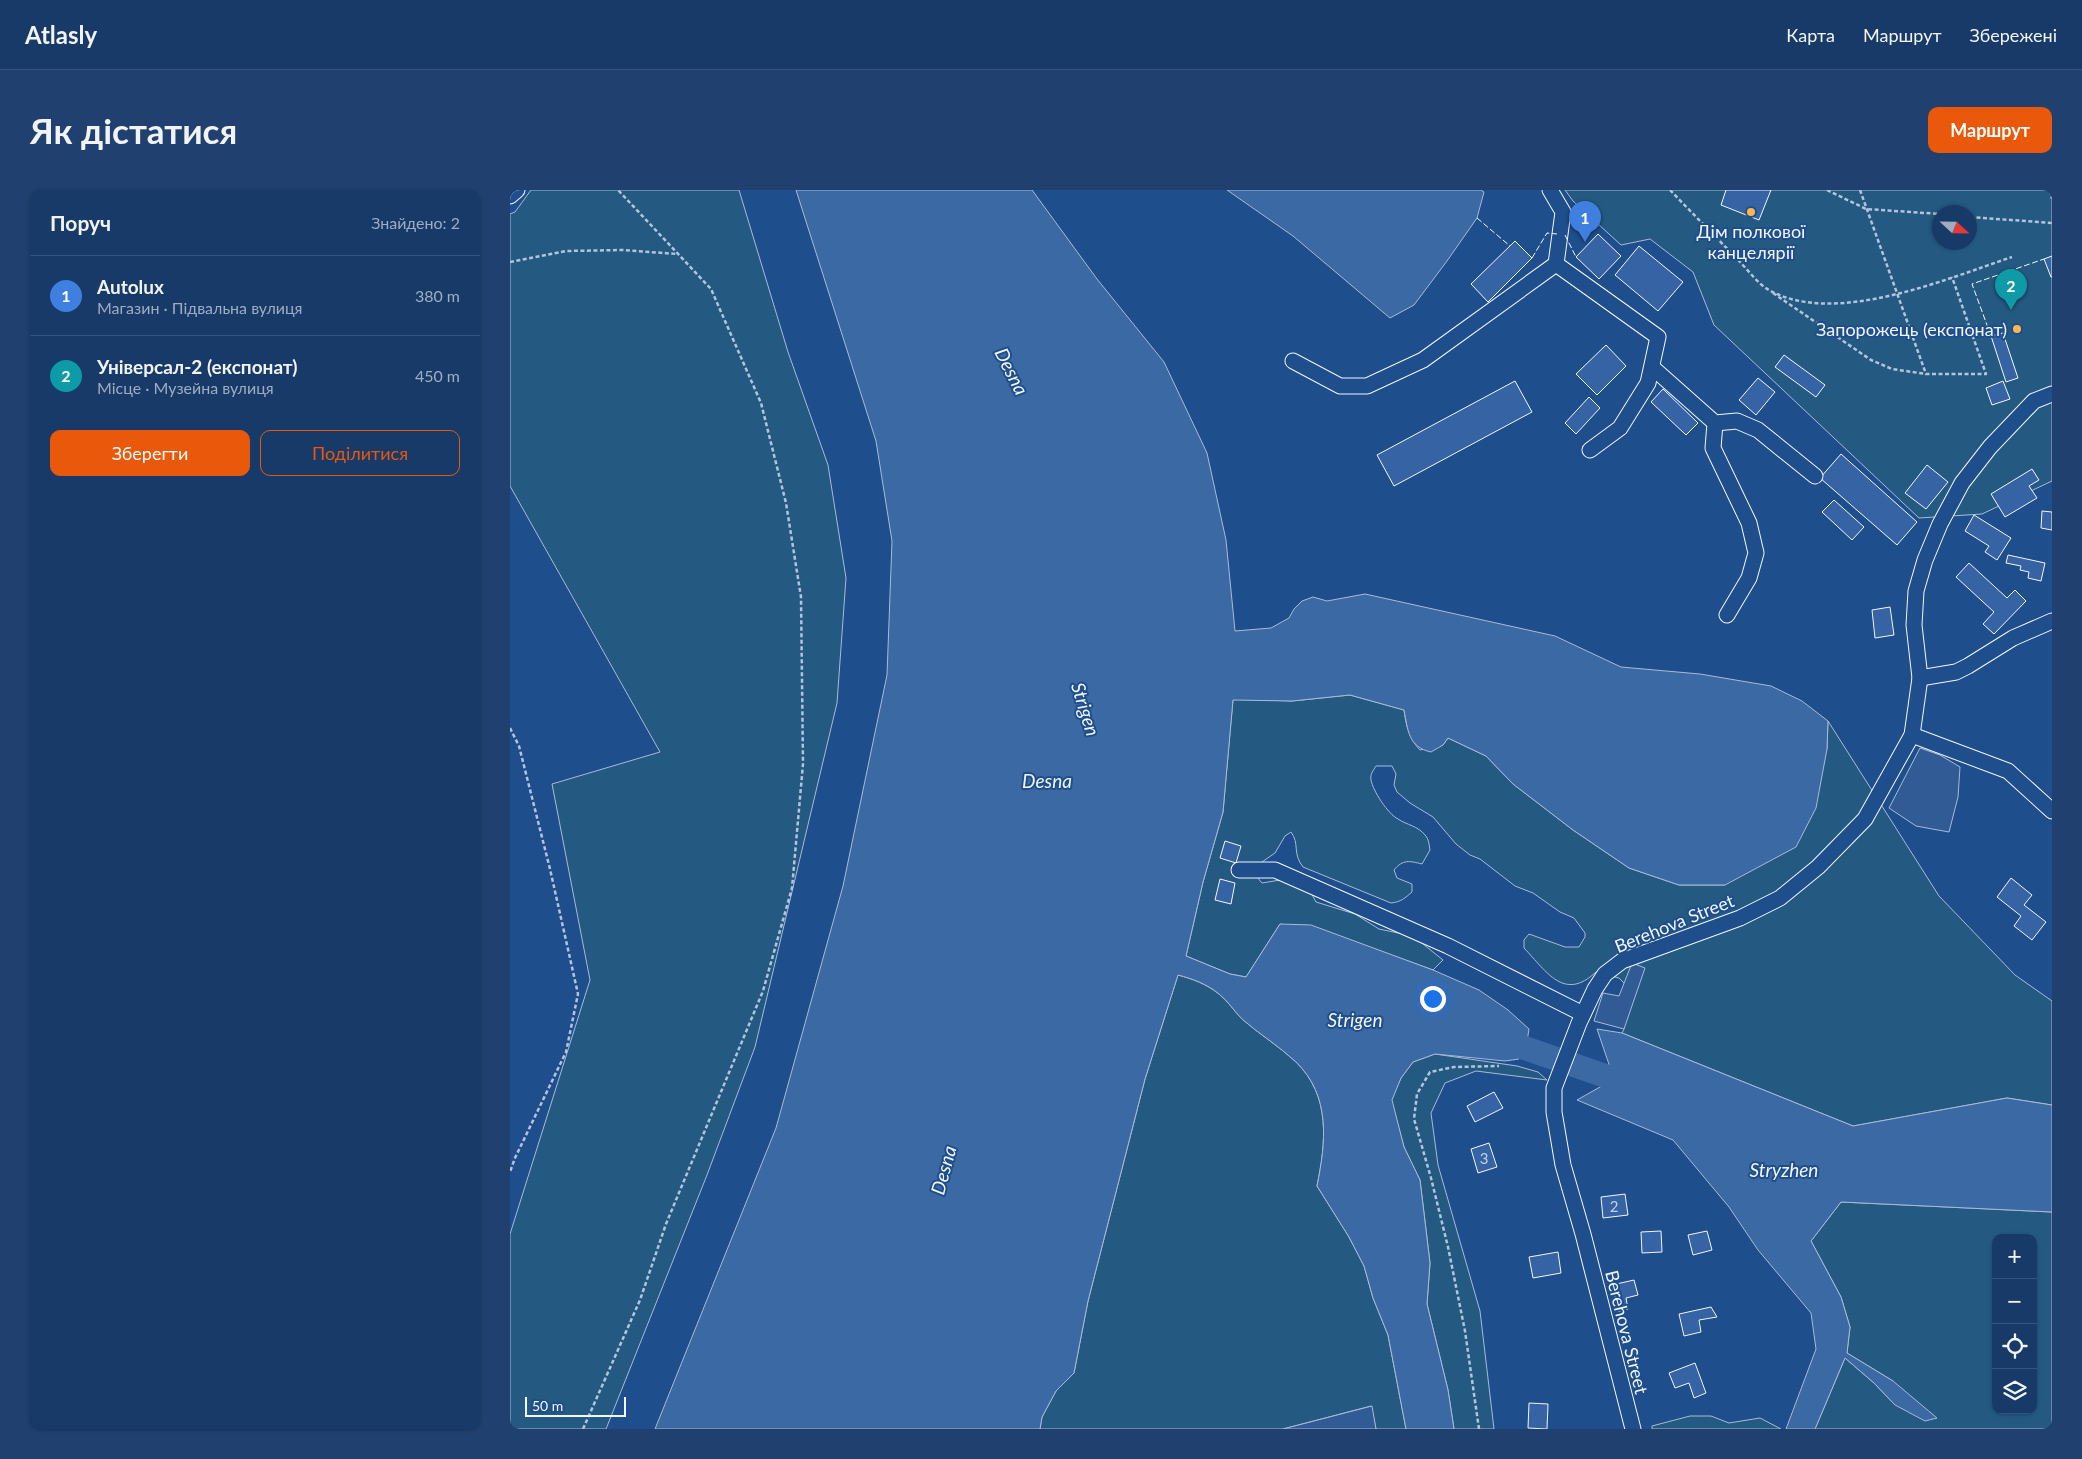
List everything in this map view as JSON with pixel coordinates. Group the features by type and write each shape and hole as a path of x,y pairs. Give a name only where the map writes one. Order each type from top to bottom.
{"street":[{"path":"510,196 517,190"},
{"path":"1293,361 1340,386 1367,386 1423,360 1556,264 1563,212 1550,190"},
{"path":"1556,264 1658,337 1648,383 1620,428 1590,450"},
{"path":"1652,368 1715,423 1737,421 1758,430 1815,476"},
{"path":"2052,394 2034,401 1990,447 1962,483 1940,524 1925,560 1916,591 1914,625 1920,678 1912,735 2008,771 2052,811"},
{"path":"1715,423 1714,448 1749,523 1756,554 1749,578 1727,615"},
{"path":"1920,678 1956,672 2013,638 2052,621"},
{"name":"Berehova Street","path":"1632,1429 1583,1234 1563,1165 1554,1112 1554,1088 1581,1018 1595,989 1605,974 1622,961 1740,918 1780,898 1818,867 1865,819 1912,735"},
{"path":"1239,870 1275,870 1448,946 1581,1018"}],"path":[{"path":"583,1429 640,1300 666,1224 763,991 792,888 802,774 800,597 786,504 757,394 711,289 618,190"},
{"path":"1670,190 1768,290 1871,360 1892,369 1926,374 1986,374 1952,277"},
{"path":"1827,190 1866,209 1932,213"},
{"path":"1860,190 1926,374"},
{"path":"2050,190 2052,199"},
{"path":"1977,218 2052,223"},
{"path":"510,262 566,251 623,250 678,254"},
{"path":"1768,290 1791,299 1815,304 1836,305 1870,301 2012,257"},
{"path":"510,728 519,746 578,994 566,1052 510,1172"},
{"path":"1479,1429 1465,1331 1448,1247 1414,1119 1417,1094 1430,1072 1454,1067 1499,1066"}],"shaded area":[{"path":"531,190 739,190 788,352 828,465 846,578 837,703 755,1047 707,1175 606,1429 510,1429 510,1234 590,980 552,784 660,752 510,486 510,214 515,212"},
{"path":"1565,190 2052,190 2052,481 1982,514 1919,518 1714,325 1693,272 1650,239 1621,245 1573,201"},
{"path":"1350,695 1404,710 1409,732 1420,750 1443,745 1448,738 1486,756 1513,784 1573,830 1629,868 1679,885 1725,885 1827,749 1828,721 1939,896 2015,975 2052,1001 2052,1105 2007,1098 1853,1126 1622,1033 1624,1029 1625,984 1619,978 1596,972 1585,981 1565,984 1548,974 1524,948 1524,940 1529,934 1565,947 1579,947 1585,937 1585,933 1574,918 1560,912 1533,893 1515,886 1480,859 1470,855 1456,844 1433,817 1410,803 1397,792 1394,785 1396,774 1392,766 1376,766 1372,773 1372,785 1381,802 1394,816 1425,835 1430,850 1422,864 1404,862 1394,870 1397,878 1412,884 1412,892 1400,901 1391,903 1303,867 1298,857 1294,836 1291,832 1285,836 1275,853 1262,862 1257,877 1262,883 1286,879 1308,887 1316,902 1355,914 1379,929 1403,934 1418,940 1443,960 1433,970 1394,956 1280,924 1246,977 1230,974 1186,956 1203,882 1223,812 1233,699 1292,701"},
{"path":"1920,748 1940,755 1960,767 1958,797 1949,832 1916,826 1889,808"},
{"path":"1632,963 1645,968 1624,1029 1594,1021 1603,993 1619,996"},
{"path":"1178,975 1199,982 1219,994 1242,1019 1296,1062 1307,1075 1315,1090 1323,1120 1324,1136 1317,1186 1349,1237 1364,1266 1373,1298 1388,1335 1406,1429 1376,1429 1371,1406 1283,1429 1040,1429 1042,1417 1056,1391 1074,1373 1088,1301 1145,1079"},
{"path":"1435,1054 1517,1066 1538,1072 1547,1080 1476,1071 1445,1083 1431,1113 1438,1165 1480,1311 1494,1429 1454,1429 1448,1390 1427,1304 1430,1263 1420,1180 1404,1147 1391,1100 1401,1078 1413,1062"},
{"path":"1841,1202 2052,1212 2052,1429 1815,1429 1845,1358 1874,1383 1895,1405 1893,1381 1847,1353 1850,1327 1841,1297 1811,1241"},
{"path":"1372,1406 1376,1429 1283,1429"},
{"path":"1690,1416 1711,1416 1729,1423 1760,1418 1781,1429 1652,1429 1652,1426"}],"water":[{"name":"Desna","path":"796,190 1032,190 1097,279 1164,362 1207,453 1226,540 1235,631 1271,628 1289,618 1302,601 1313,597 1327,601 1365,594 1555,636 1621,667 1700,674 1771,686 1802,701 1828,721 1827,749 1816,808 1796,847 1725,885 1679,885 1629,868 1573,830 1513,784 1486,756 1448,738 1443,745 1431,752 1423,750 1410,737 1404,710 1350,695 1292,701 1233,700 1223,812 1203,882 1186,956 1230,974 1246,977 1280,924 1311,925 1433,970 1479,990 1508,1010 1529,1029 1526,1048 1519,1059 1505,1061 1435,1054 1413,1062 1401,1078 1392,1100 1404,1147 1420,1180 1430,1263 1427,1304 1448,1390 1454,1429 1406,1429 1388,1335 1373,1298 1364,1266 1349,1237 1317,1186 1324,1136 1323,1120 1315,1090 1307,1075 1296,1062 1242,1019 1210,987 1178,975 1145,1079 1088,1301 1074,1373 1056,1391 1042,1417 1040,1429 655,1429 776,1128 843,886 887,675 892,541 876,441"},
{"path":"1227,190 1481,190 1484,192 1477,218 1447,261 1414,305 1390,318 1293,236"},
{"name":"Stryzhen","path":"1597,1029 1622,1033 1853,1126 2007,1098 2052,1105 2052,1212 1841,1202 1811,1241 1841,1297 1850,1327 1847,1353 1893,1381 1937,1418 1925,1421 1895,1405 1874,1383 1845,1358 1815,1429 1786,1429 1816,1349 1811,1313 1758,1250 1729,1207 1673,1140 1577,1100 1614,1079"}],"building":[{"name":"Дім полкової канцелярії","path":"1726,190 1771,190 1759,220 1721,205"},
{"path":"1598,234 1621,256 1599,279 1576,257"},
{"path":"1515,241 1532,258 1488,302 1471,284"},
{"path":"1639,246 1683,282 1658,311 1615,275"},
{"path":"2052,256 2052,277 2051,277 2044,259"},
{"path":"2003,333 2018,378 2006,382 1991,336"},
{"path":"1606,345 1626,366 1597,395 1576,374"},
{"path":"1784,355 1825,385 1816,397 1775,367"},
{"path":"1758,378 1775,392 1756,415 1739,400"},
{"path":"1515,381 1532,412 1394,486 1377,455"},
{"path":"2003,381 2010,399 1992,405 1986,388"},
{"path":"1663,389 1698,423 1686,435 1651,402"},
{"path":"1589,397 1600,408 1576,434 1565,423"},
{"path":"1841,454 1917,522 1897,545 1820,478"},
{"path":"1927,465 1948,482 1926,509 1905,493"},
{"path":"2032,469 2039,480 2029,486 2037,498 2005,517 1991,494"},
{"path":"1834,500 1864,527 1852,540 1822,512"},
{"path":"2042,511 2052,512 2052,530 2041,528"},
{"path":"1974,515 2011,538 1997,560 1985,552 1989,546 1965,531"},
{"path":"2008,555 2045,563 2041,581 2028,578 2029,572 2020,570 2021,566 2006,563"},
{"path":"1969,563 2007,598 2015,590 2026,601 1994,634 1983,624 1994,612 1956,577"},
{"path":"1890,607 1894,635 1875,638 1872,610"},
{"path":"1225,841 1241,846 1236,863 1220,858"},
{"path":"2011,878 2032,895 2024,905 2046,922 2032,940 2014,926 2021,916 1997,897"},
{"path":"1220,879 1235,883 1231,904 1215,900"},
{"path":"1494,1092 1503,1108 1475,1122 1467,1106"},
{"path":"1489,1143 1497,1167 1478,1173 1471,1149"},
{"path":"1625,1194 1628,1215 1603,1218 1601,1197"},
{"path":"1661,1231 1662,1252 1642,1253 1641,1232"},
{"path":"1707,1231 1712,1250 1693,1255 1688,1235"},
{"path":"1558,1252 1561,1273 1533,1278 1529,1257"},
{"path":"1634,1280 1638,1295 1626,1298 1628,1309 1619,1312 1612,1285"},
{"path":"1711,1307 1717,1317 1699,1320 1701,1332 1684,1336 1679,1314"},
{"path":"1695,1363 1706,1393 1694,1398 1689,1383 1675,1388 1669,1373"},
{"path":"1529,1403 1548,1404 1547,1429 1528,1428"}],"waterway":[{"name":"Strigen","path":"1496,1038 1614,1079 1643,1092"}],"fence":[{"path":"1477,218 1510,246"},
{"path":"1532,258 1547,233 1557,234"},
{"path":"1565,235 1576,257"},
{"path":"1991,336 1972,284 2044,259"}],"place":[{"name":"Дім полкової канцелярії","path":"1751,212"},
{"name":"Autolux","path":"1585,242"},
{"name":"Універсал-2 (експонат)","path":"2011,310"},
{"name":"Запорожець (експонат)","path":"2017,329"}]}
